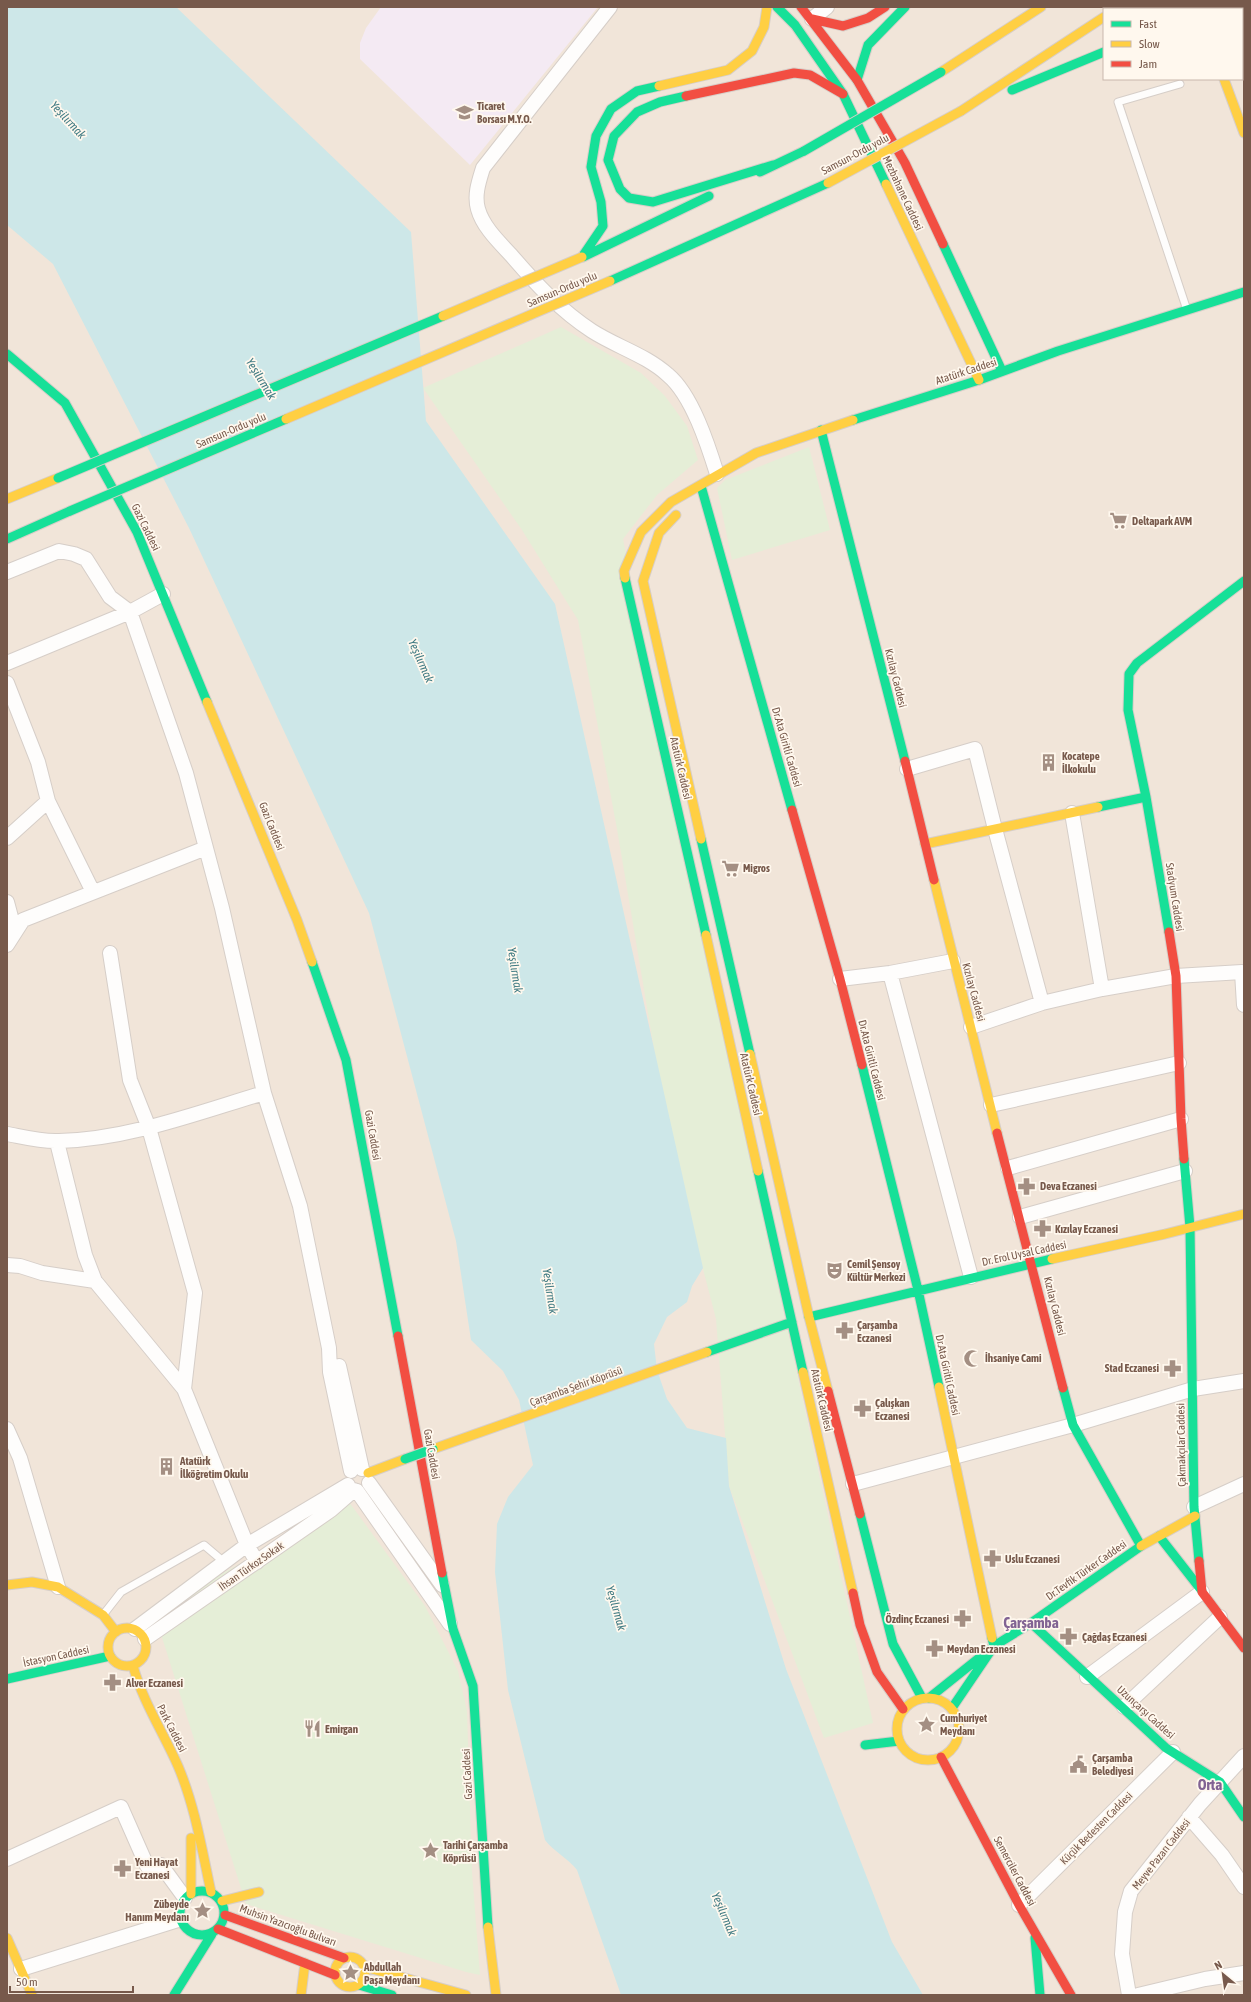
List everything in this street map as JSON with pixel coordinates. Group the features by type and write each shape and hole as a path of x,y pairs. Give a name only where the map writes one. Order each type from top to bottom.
{"main road":[{"path":"582,257 603,226 601,202 591,167 596,136 611,109 637,92 728,70 752,51 764,27 767,7"},
{"name":"Mezbahane Caddesi","path":"777,7 795,25 843,94 978,380"},
{"name":"Mezbahane Caddesi","path":"801,7 812,19 856,80 905,163 1002,372"},
{"path":"812,19 843,26 868,18 885,7"},
{"path":"856,80 868,45 905,7"},
{"path":"973,51 1025,7"},
{"name":"Samsun-Ordu yolu","path":"7,499 582,257 804,150 941,72 1041,7"},
{"name":"Samsun-Ordu yolu","path":"7,539 610,281 828,182 961,111 1103,18"},
{"path":"961,111 1103,52"},
{"path":"773,165 653,202 629,198 620,189 608,160 614,136 624,123 637,112 660,102 794,73 810,75 843,94"},
{"path":"1224,80 1244,133"},
{"name":"Atatürk Caddesi","path":"903,1710 877,1672 860,1625 624,571 642,532 671,502 701,486 717,474 756,453 821,430 1002,372 1058,351 1244,292"},
{"name":"Gazi Caddesi","path":"7,354 65,403 137,532 298,920 346,1060 445,1590 453,1628 473,1686 488,1926 496,1995"},
{"name":"Kızılay Caddesi","path":"821,430 907,769 953,961 1033,1264 1073,1425 1141,1546"},
{"name":"Atatürk Caddesi","path":"701,486 686,505 659,533 643,580 809,1317 893,1644 925,1698"},
{"name":"Dr.Ata Giritli Caddesi","path":"701,486 840,979 918,1290 994,1646"},
{"name":"Stadyum Caddesi","path":"1190,1227 1181,1119 1176,976 1146,797 1128,710 1129,674 1137,663 1244,582"},
{"path":"925,844 1146,797"},
{"name":"Dr. Erol Uysal Caddesi","path":"809,1317 971,1277 1033,1264 1244,1214"},
{"name":"Çakmakçılar Caddesi","path":"1190,1227 1195,1512 1202,1592"},
{"path":"792,1322 798,1329 803,1328 808,1324 809,1317"},
{"name":"Çarşamba Şehir Köprüsü","path":"358,1480 405,1459 792,1322"},
{"name":"Dr.Tevfik Türker Caddesi","path":"925,1698 994,1646 1031,1623 1141,1546 1195,1512"},
{"path":"1159,1536 1244,1648"},
{"path":"7,1585 32,1582 58,1588 103,1615 116,1632"},
{"name":"Uzunçarşı Caddesi","path":"1031,1623 1087,1677 1124,1707 1173,1752 1220,1782 1244,1817"},
{"path":"122,1628 140,1634 146,1652 144,1658 133,1666 120,1665 110,1656 108,1643 116,1632 122,1628"},
{"name":"Dr.Tevfik Türker Caddesi","path":"952,1708 994,1646"},
{"name":"İstasyon Caddesi","path":"7,1678 110,1656"},
{"name":"Park Caddesi","path":"133,1666 139,1688 177,1765 191,1800 211,1892"},
{"path":"925,1698 943,1701 952,1708 958,1721 959,1735 956,1744 949,1752 932,1760 922,1760 912,1756 905,1750 899,1741 897,1730 898,1719 903,1710 912,1702 925,1698"},
{"path":"865,1745 899,1741"},
{"name":"Semerciler Caddesi","path":"941,1757 1019,1905 1071,1995"},
{"name":"Park Caddesi","path":"188,1896 191,1800"},
{"path":"174,1995 182,1984 215,1931 225,1915 222,1901 211,1892 204,1890 188,1896 180,1912 184,1926 197,1935 215,1931 335,1975"},
{"path":"222,1901 259,1892"},
{"name":"Muhsin Yazıcıoğlu Bulvarı","path":"225,1915 344,1958"},
{"path":"1035,1932 1040,1995"},
{"path":"7,1938 32,1995"},
{"path":"359,1985 365,1977 365,1967 359,1959 349,1957 344,1958 336,1965 335,1975 340,1984 349,1988 359,1985 387,1994"},
{"path":"301,1995 305,1963"},
{"path":"365,1967 466,1995"}],"street":[{"path":"610,7 483,168 477,186 478,209 490,232 547,296 593,332 642,356 669,375 686,397 704,434 717,474"},
{"path":"812,19 827,7"},
{"path":"7,572 59,551 74,554 86,559 110,597 130,612 186,774 222,908 264,1093 300,1206 329,1348 339,1367 358,1480 453,1628"},
{"path":"7,663 130,612 163,594"},
{"path":"7,683 38,762 48,800 92,892"},
{"path":"907,769 975,749 1042,1003"},
{"path":"7,838 48,800"},
{"path":"1072,813 1102,989"},
{"path":"7,945 23,920 206,848"},
{"path":"7,902 15,932"},
{"path":"110,953 130,1080 148,1128 195,1293 184,1389"},
{"path":"840,979 890,973 953,961"},
{"path":"971,1027 1042,1003 1102,989 1176,976 1242,972 1244,1005"},
{"path":"890,973 971,1277"},
{"path":"991,1105 1179,1063"},
{"path":"7,1134 57,1142 86,1139 148,1128 264,1093"},
{"path":"1008,1168 1181,1119"},
{"path":"57,1142 85,1255 95,1281 184,1389 247,1545 256,1562"},
{"path":"1020,1217 1185,1171"},
{"path":"7,1265 20,1266 42,1274 95,1281"},
{"path":"853,1484 1073,1425 1193,1389 1244,1381"},
{"path":"7,1429 20,1458 58,1588"},
{"path":"358,1480 445,1590"},
{"path":"140,1634 224,1562 247,1545 358,1480"},
{"name":"İhsan Türkoz Sokak","path":"140,1634 256,1562 330,1510 358,1480"},
{"path":"1195,1512 1244,1484"},
{"path":"1087,1677 1202,1592"},
{"path":"1124,1707 1220,1617"},
{"name":"Küçük Bedesten Caddesi","path":"1019,1905 1173,1752"},
{"name":"Meyve Pazarı Caddesi","path":"1129,1995 1122,1954 1125,1912 1131,1891 1189,1817 1244,1756"},
{"path":"7,1859 120,1807 147,1866 161,1864 188,1896"},
{"path":"1189,1817 1222,1855 1244,1887"},
{"path":"21,1969 181,1919"},
{"path":"1138,1995 1205,1979 1244,1973"}],"lane":[{"path":"1180,84 1118,102 1187,310"},
{"path":"103,1615 121,1592 204,1545 224,1562"}],"shaded area":[{"name":"Çarşamba","path":"7,7 1244,7 1244,1995 7,1995"},
{"name":"Ticaret Borsası M.Y.O.","path":"381,7 598,7 470,165 360,59 360,43 366,28"}],"green space":[{"path":"561,327 641,373 665,396 687,426 698,460 657,495 623,539 698,918 873,1723 824,1738 729,1486 716,1319 669,1138 617,829 578,620 522,530 423,388"},
{"path":"809,447 830,530 732,560 717,488 725,480"},
{"path":"349,1502 425,1606 458,1671 467,1711 472,1872 480,1975 246,1904 154,1612"}],"water":[{"name":"Yeşilırmak","path":"7,7 176,7 411,232 426,421 555,604 703,1268 692,1286 687,1302 667,1317 654,1344 657,1370 667,1399 687,1428 726,1438 729,1486 786,1669 892,1942 923,1995 621,1995 577,1870 545,1840 508,1690 495,1572 497,1524 508,1497 533,1465 519,1400 503,1371 471,1340 456,1241 369,913 189,528 53,264 7,225"}],"traffic: fast":[{"path":"777,7 795,25 843,94 886,184"},
{"path":"857,80 868,45 905,7"},
{"path":"1012,90 1103,52"},
{"path":"804,151 941,72"},
{"path":"582,257 603,226 601,202 591,167 596,136 611,109 637,91 659,86"},
{"path":"686,96 660,102 637,112 614,136 608,160 620,189 629,198 653,202 773,165"},
{"path":"760,172 804,151"},
{"path":"610,281 828,183"},
{"path":"583,257 709,196"},
{"path":"943,244 1002,371"},
{"path":"853,420 979,380 1058,351 1244,292"},
{"path":"58,478 443,316"},
{"path":"7,354 65,403 137,532 207,702"},
{"path":"70,511 286,419"},
{"path":"821,430 905,761"},
{"path":"701,486 792,810"},
{"path":"7,539 70,511"},
{"path":"625,578 706,935"},
{"path":"1146,797 1128,710 1129,674 1137,663 1244,581"},
{"path":"1098,807 1146,797 1169,932"},
{"path":"701,839 750,1054"},
{"path":"312,962 346,1060 398,1336"},
{"path":"862,1065 918,1290 939,1387"},
{"path":"1184,1159 1190,1227 1194,1507 1199,1561"},
{"path":"758,1171 803,1372"},
{"path":"809,1317 1052,1259"},
{"path":"707,1352 792,1322"},
{"path":"1063,1388 1073,1425 1141,1546"},
{"path":"405,1459 433,1449"},
{"path":"860,1514 893,1644 922,1698"},
{"path":"1159,1536 1202,1591"},
{"path":"929,1698 994,1646 1031,1623 1141,1546"},
{"path":"442,1573 453,1629 473,1686 488,1927"},
{"path":"1031,1623 1166,1748 1220,1782 1244,1817"},
{"path":"952,1708 994,1646 992,1638"},
{"path":"7,1679 110,1656"},
{"path":"865,1745 899,1741"},
{"path":"198,1891 206,1891 211,1892 218,1897 223,1904 224,1913 223,1922 218,1929 211,1934 198,1935 190,1932 183,1925 180,1917 180,1909 183,1901 190,1894 198,1891"},
{"path":"174,1995 212,1934"},
{"path":"1035,1938 1040,1995"},
{"path":"359,1985 392,1995"}],"traffic: slow":[{"path":"659,86 728,70 752,51 764,27 767,7"},
{"path":"941,72 1041,7"},
{"path":"961,111 1103,18"},
{"path":"1224,80 1244,133"},
{"path":"828,183 961,111"},
{"path":"886,184 979,380"},
{"path":"443,316 582,257"},
{"path":"286,419 610,281"},
{"path":"625,578 624,571 641,532 671,502 756,453 853,420"},
{"path":"7,499 58,478"},
{"path":"676,515 659,533 643,581 701,839"},
{"path":"207,702 297,920 312,962"},
{"path":"925,844 1098,807"},
{"path":"934,880 997,1133"},
{"path":"706,935 758,1171"},
{"path":"750,1054 809,1317 828,1391"},
{"path":"1052,1259 1165,1234 1244,1214"},
{"path":"433,1449 707,1352"},
{"path":"803,1372 853,1593"},
{"path":"939,1387 992,1638"},
{"path":"368,1473 405,1459"},
{"path":"1141,1546 1195,1516"},
{"path":"7,1585 32,1582 58,1587 103,1615 116,1632"},
{"path":"123,1628 131,1628 141,1633 145,1640 146,1647 145,1654 141,1661 131,1666 123,1666 113,1661 111,1658 108,1651 108,1643 113,1633 116,1631 123,1628"},
{"path":"133,1666 142,1692 184,1781 198,1828 211,1892"},
{"path":"922,1698 934,1698 950,1707 957,1717 959,1729 957,1741 950,1751 934,1760 922,1760 911,1755 902,1746 897,1735 897,1723 902,1712 911,1703 922,1698"},
{"path":"191,1838 191,1894"},
{"path":"222,1901 259,1892"},
{"path":"488,1927 496,1995"},
{"path":"7,1938 32,1995"},
{"path":"350,1957 361,1961 365,1972 361,1983 350,1987 339,1983 335,1972 339,1961 350,1957"},
{"path":"301,1995 305,1963"},
{"path":"365,1967 466,1995"}],"traffic: jam":[{"path":"801,7 857,80 905,163 943,244"},
{"path":"812,19 843,26 868,18 885,7"},
{"path":"686,96 794,73 810,75 843,94"},
{"path":"905,761 934,880"},
{"path":"792,810 840,979 862,1065"},
{"path":"1169,932 1176,976 1181,1119 1184,1159"},
{"path":"997,1133 1063,1388"},
{"path":"398,1336 442,1573"},
{"path":"828,1391 860,1514"},
{"path":"1199,1561 1202,1592 1244,1648"},
{"path":"853,1593 860,1625 877,1672 903,1709"},
{"path":"941,1757 1019,1905 1071,1995"},
{"path":"225,1915 344,1958"},
{"path":"218,1929 335,1975"}],"place":[{"name":"Ticaret Borsası M.Y.O.","path":"464,112"},
{"name":"Deltapark AVM","path":"1119,521"},
{"name":"Kocatepe İlkokulu","path":"1049,762"},
{"name":"Migros","path":"730,868"},
{"name":"Deva Eczanesi","path":"1027,1186"},
{"name":"Kızılay Eczanesi","path":"1042,1229"},
{"name":"Cemil Şensoy Kültür Merkezi","path":"834,1270"},
{"name":"Çarşamba Eczanesi","path":"844,1331"},
{"name":"İhsaniye Cami","path":"972,1358"},
{"name":"Stad Eczanesi","path":"1172,1368"},
{"name":"Çalışkan Eczanesi","path":"862,1409"},
{"name":"Atatürk İlköğretim Okulu","path":"167,1467"},
{"name":"Uslu Eczanesi","path":"992,1559"},
{"name":"Özdinç Eczanesi","path":"962,1619"},
{"name":"Çağdaş Eczanesi","path":"1069,1637"},
{"name":"Meydan Eczanesi","path":"934,1649"},
{"name":"Alver Eczanesi","path":"113,1683"},
{"name":"Cumhuriyet Meydanı","path":"927,1724"},
{"name":"Emirgan","path":"312,1729"},
{"name":"Çarşamba Belediyesi","path":"1079,1764"},
{"name":"Tarihi Çarşamba Köprüsü","path":"430,1851"},
{"name":"Yeni Hayat Eczanesi","path":"122,1868"},
{"name":"Zübeyde Hanım Meydanı","path":"202,1910"},
{"name":"Abdullah Paşa Meydanı","path":"351,1973"}],"district":[{"name":"Çarşamba","path":"1031,1622"},
{"name":"Orta","path":"1210,1784"}]}
